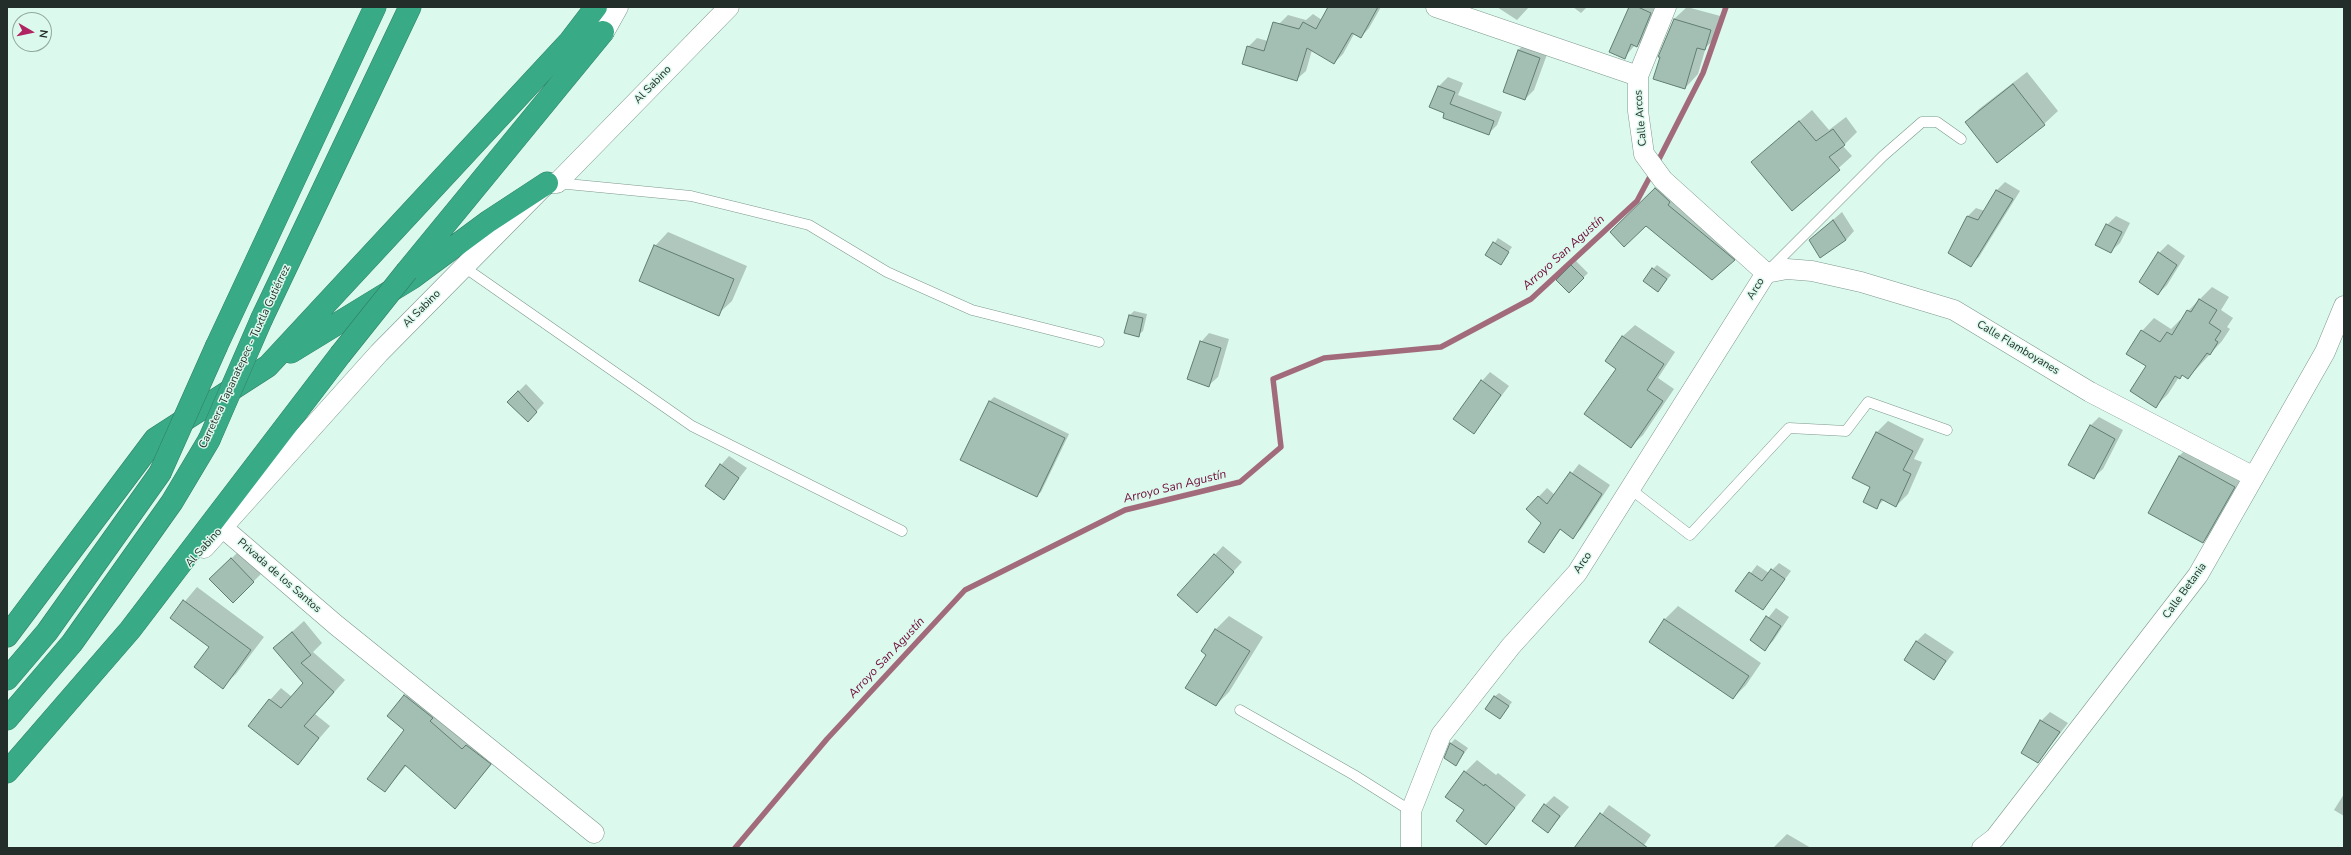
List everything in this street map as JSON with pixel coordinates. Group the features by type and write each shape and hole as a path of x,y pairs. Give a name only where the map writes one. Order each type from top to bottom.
{"highway":[{"path":"7,679 47,632 160,473 216,345 375,7"},
{"name":"Carretera Tapanatepec - Tuxtla Gutiérrez","path":"7,719 72,643 172,502 208,440 262,318 410,7"},
{"path":"268,366 570,41 596,7"},
{"path":"7,772 130,630 340,355 603,32"},
{"path":"7,636 155,438 268,366 412,278 489,221 552,183"}],"main road":[{"path":"603,32 617,7"}],"street":[{"name":"Al Sabino","path":"130,630 379,353 464,267 552,183 729,7"},
{"name":"Calle Arcos","path":"1436,7 1638,76 1638,111 1644,154 1663,180 1766,273"},
{"path":"1638,76 1666,7"},
{"name":"Calle Flamboyanes","path":"1766,273 1787,269 1812,271 1861,282 1954,310 2090,392 2254,476"},
{"name":"Arco","path":"1411,848 1411,811 1441,735 1511,646 1577,573 1629,488 1766,273"},
{"name":"Calle Betania","path":"1982,848 1995,838 2198,575 2325,352 2338,337 2344,306"},
{"name":"Privada de los Santos","path":"222,527 336,625 594,833"}],"lane":[{"path":"1766,273 1882,156 1922,122 1937,122 1962,139"},
{"path":"552,183 691,196 809,225 887,272 972,310 1099,342"},
{"path":"464,267 692,426 902,531"},
{"path":"1629,488 1690,535 1789,428 1846,431 1868,402 1947,430"},
{"path":"1240,710 1354,774 1411,811"}],"building":[{"path":"1328,7 1378,7 1361,38 1352,33 1334,64 1307,48 1297,81 1242,64 1247,46 1264,51 1273,22 1299,29 1303,22 1316,29"},
{"path":"1629,7 1638,7 1651,13 1637,47 1631,44 1625,59 1609,52"},
{"path":"1674,19 1711,30 1705,50 1697,48 1685,89 1653,79 1660,57 1658,57"},
{"path":"1518,50 1540,58 1525,100 1503,92"},
{"path":"2013,84 2045,125 1997,163 1965,122"},
{"path":"1438,86 1455,92 1450,104 1494,121 1489,135 1443,118 1444,113 1429,107"},
{"path":"1799,121 1816,141 1833,129 1845,145 1829,157 1840,170 1792,211 1751,162"},
{"path":"1655,188 1670,202 1668,205 1735,260 1712,280 1646,226 1624,247 1610,232"},
{"path":"1996,190 2013,199 1971,267 1948,253 1967,216 1978,220"},
{"path":"1833,220 1846,240 1820,258 1809,240"},
{"path":"2106,224 2122,232 2111,253 2095,245"},
{"path":"1493,242 1509,252 1501,265 1485,255"},
{"path":"654,245 734,279 719,316 639,281"},
{"path":"2158,252 2177,265 2158,295 2139,282"},
{"path":"1571,265 1584,278 1569,293 1556,280"},
{"path":"1652,268 1667,279 1658,292 1643,281"},
{"path":"2199,299 2217,310 2209,323 2221,331 2215,340 2218,342 2210,355 2207,353 2188,379 2182,375 2180,379 2175,376 2156,408 2130,391 2146,366 2126,354 2141,330 2160,342 2167,332 2172,335 2187,310 2191,312"},
{"path":"1129,315 1143,318 1139,337 1124,333"},
{"path":"1622,336 1664,364 1647,390 1663,401 1631,448 1584,414 1616,369 1605,361"},
{"path":"1200,341 1221,348 1209,387 1187,379"},
{"path":"1481,380 1501,395 1474,434 1453,419"},
{"path":"518,391 537,412 528,422 507,402"},
{"path":"989,401 1065,438 1037,497 960,460"},
{"path":"2090,425 2115,439 2094,479 2068,465"},
{"path":"1876,432 1913,451 1903,470 1911,474 1896,507 1881,499 1877,509 1863,502 1870,487 1852,478"},
{"path":"2179,456 2235,487 2203,543 2148,513"},
{"path":"720,464 739,478 724,500 705,486"},
{"path":"1570,472 1602,494 1573,539 1560,529 1544,553 1528,542 1541,523 1526,509 1538,496 1547,504"},
{"path":"1214,554 1234,572 1197,613 1177,595"},
{"path":"231,558 254,582 233,603 209,579"},
{"path":"1771,569 1785,579 1763,610 1735,591 1749,572 1762,581"},
{"path":"183,600 251,650 223,689 194,667 209,647 170,618"},
{"path":"1766,616 1781,626 1765,651 1750,640"},
{"path":"1664,619 1749,676 1733,699 1649,642"},
{"path":"1215,629 1250,651 1216,706 1185,688 1206,655 1201,651"},
{"path":"292,632 311,655 301,663 334,692 304,726 319,738 298,765 248,726 269,699 281,708 303,683 273,648"},
{"path":"1916,641 1946,661 1934,680 1904,660"},
{"path":"404,695 433,718 430,721 462,749 466,745 491,764 455,809 405,765 385,792 367,779 404,730 387,716"},
{"path":"1494,696 1509,706 1500,719 1485,709"},
{"path":"2040,720 2060,732 2038,763 2021,753"},
{"path":"1450,743 1464,752 1456,766 1444,758"},
{"path":"1464,771 1484,786 1485,784 1515,808 1486,845 1456,821 1464,810 1445,797"},
{"path":"1544,804 1560,816 1548,833 1532,821"},
{"path":"1600,813 1648,848 1574,848"}],"waterway":[{"name":"Arroyo San Agustín","path":"1657,163 1703,73 1726,7"},
{"name":"Arroyo San Agustín","path":"735,848 827,739 965,590 1125,510 1240,482 1281,447 1273,379 1324,358 1441,347 1531,299 1637,201 1653,171"}]}
